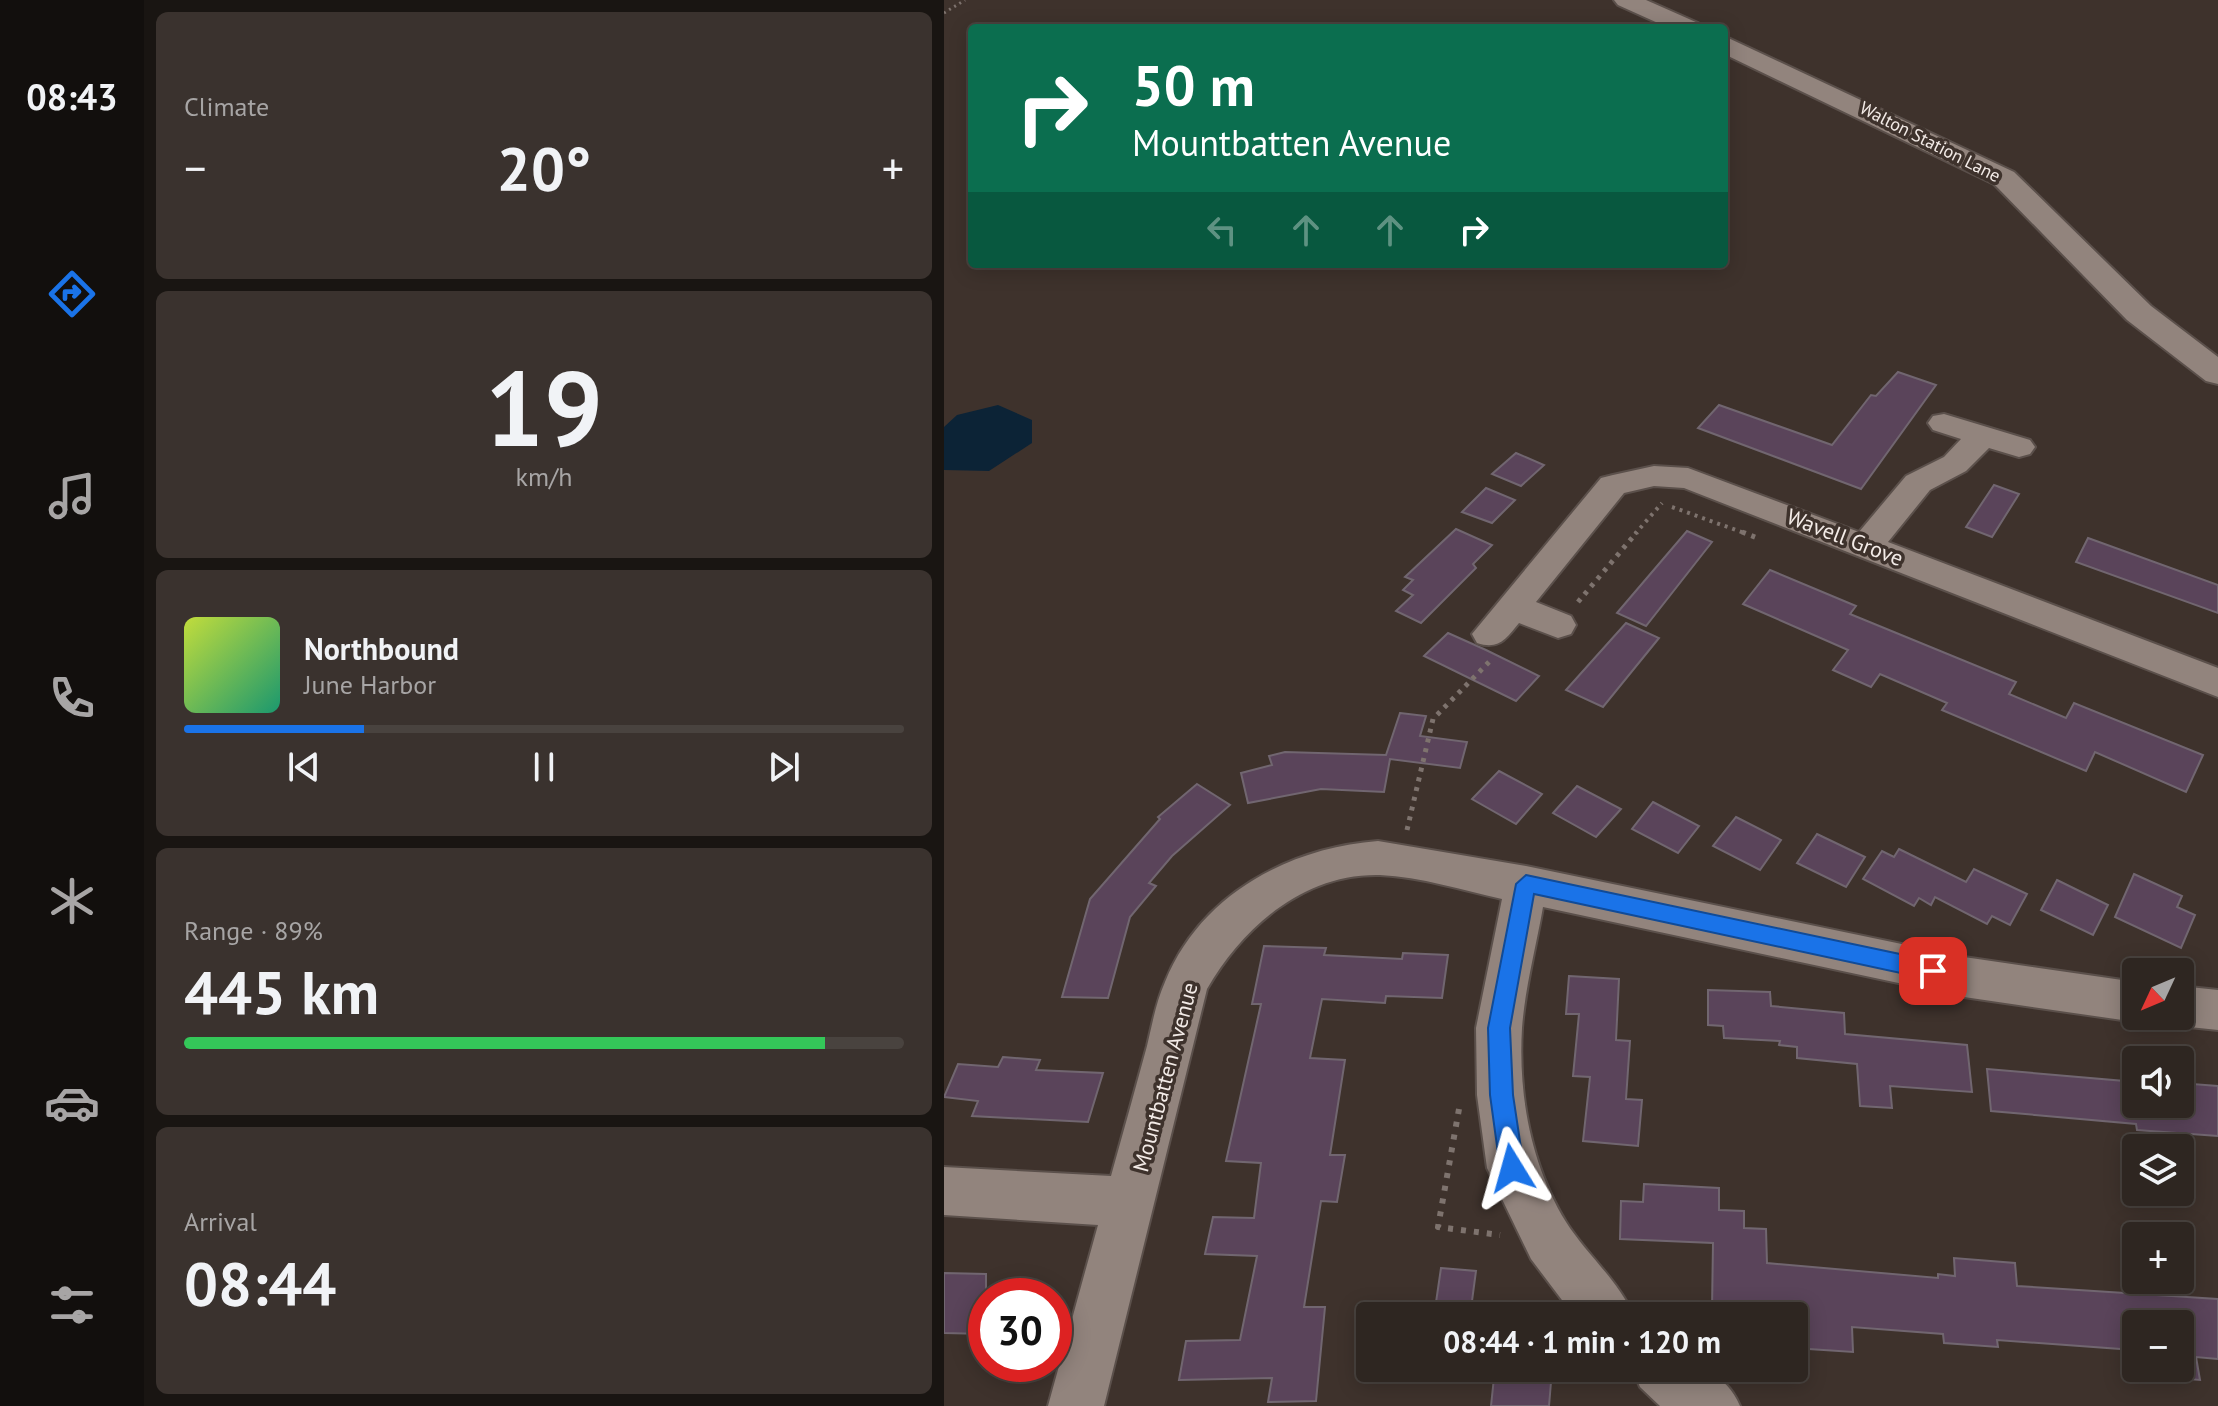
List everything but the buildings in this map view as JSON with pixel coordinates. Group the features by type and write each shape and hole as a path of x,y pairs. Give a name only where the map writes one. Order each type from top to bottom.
{"main road":[{"path":"1626,0 1680,24"},
{"name":"Walton Station Lane","path":"1728,46 2004,178 2139,313 2218,374"}],"street":[{"path":"1944,423 2019,447"},
{"path":"1867,545 1918,483 1955,464 1982,436"},
{"name":"Wavell Grove","path":"1490,634 1613,485 1654,476 1688,478 2218,683"},
{"path":"1515,607 1558,625"},
{"name":"Mountbatten Avenue","path":"1076,1406 1132,1202 1186,984 1219,932 1264,893 1330,864 1401,860 1964,977 2122,1000"},
{"path":"1526,884 1499,1028 1501,1095 1512,1168 1549,1241 1596,1302"},
{"path":"2194,1007 2218,1010"},
{"path":"944,1191 1132,1202"},
{"path":"1673,1382 1712,1406"}],"path":[{"path":"944,13 965,0"},
{"path":"1558,625 1662,503 1764,541"},
{"path":"1401,860 1433,719 1509,642 1490,634"}],"water":[{"path":"998,405 1032,420 1032,443 989,471 944,470 944,427 957,415"}],"route":[{"path":"1512,1168 1501,1095 1499,1028 1526,884 1933,971"}]}
